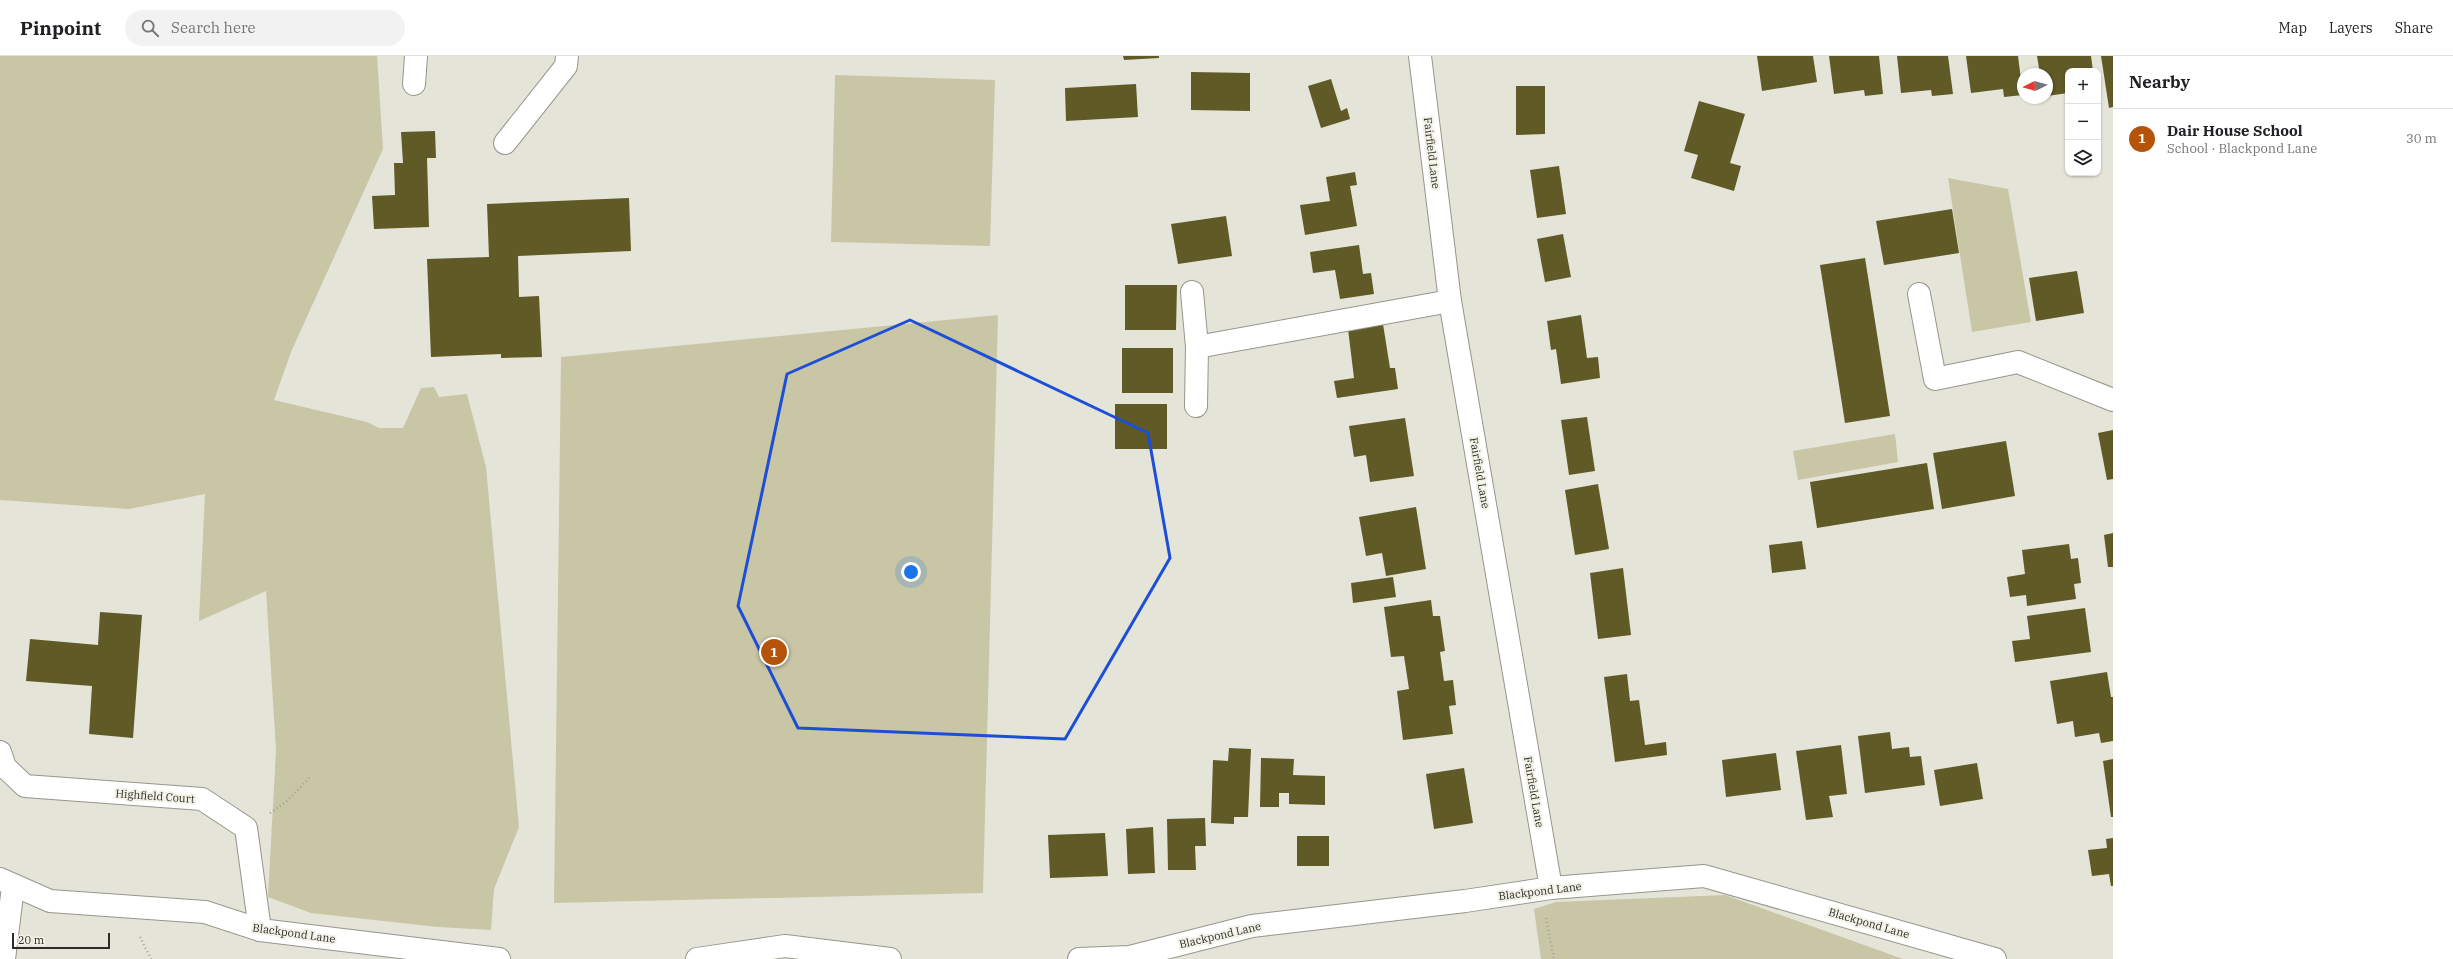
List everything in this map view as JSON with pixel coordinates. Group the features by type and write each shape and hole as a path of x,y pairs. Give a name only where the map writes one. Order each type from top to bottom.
{"street":[{"path":"414,84 416,56"},
{"path":"505,143 566,66 567,56"},
{"name":"Fairfield Lane","path":"1420,56 1450,301 1546,889"},
{"path":"1192,292 1198,347 1196,406"},
{"path":"1919,294 1935,379 2018,362 2113,400"},
{"path":"1198,347 1450,301"},
{"name":"Highfield Court","path":"0,752 5,767 25,786 202,799 246,828"},
{"path":"246,828 260,930"},
{"name":"Blackpond Lane","path":"1079,959 1130,957 1252,926 1546,889 1704,876 1995,959"},
{"path":"4,959 7,883"},
{"name":"Blackpond Lane","path":"7,883 50,901 205,912 260,930 499,959"},
{"path":"697,959 785,946 890,959"}],"path":[{"path":"246,828 287,801 310,777"},
{"path":"1546,889 1554,959"}],"highlighted area":[{"path":"910,320 1148,433 1170,558 1065,739 798,728 738,606 787,374"}],"shaded area":[{"path":"0,56 377,56 383,149 291,352 274,400 367,422 379,428 403,428 421,388 434,387 439,397 467,394 486,467 519,827 494,889 491,930 438,927 311,913 268,897 276,750 266,591 199,621 205,494 129,509 0,500"},
{"path":"835,75 995,80 990,246 831,242"},
{"path":"1948,178 2008,189 2031,322 1972,332"},
{"path":"998,315 983,893 554,903 561,357"},
{"path":"1895,434 1898,462 1798,480 1793,451"},
{"path":"1725,895 1903,959 1541,959 1534,909 1556,902"}],"building":[{"path":"1123,56 1159,56 1159,58 1124,60"},
{"path":"1757,56 1813,56 1817,82 1762,91"},
{"path":"1829,56 1879,56 1883,94 1865,96 1864,90 1834,94"},
{"path":"1897,56 1948,56 1953,94 1932,96 1931,90 1901,93"},
{"path":"1966,56 2018,56 2020,68 2017,68 2017,96 2004,97 2003,89 1971,93"},
{"path":"2037,56 2091,56 2093,68 2065,68 2065,93 2053,95 2053,68 2039,68"},
{"path":"2101,56 2113,56 2113,107 2109,108"},
{"path":"1191,72 1250,73 1250,111 1191,110"},
{"path":"1331,79 1341,111 1347,108 1350,119 1321,128 1308,86"},
{"path":"1136,84 1138,117 1066,121 1065,88"},
{"path":"1516,86 1545,86 1545,134 1516,135"},
{"path":"1699,101 1745,114 1730,163 1741,166 1734,191 1691,178 1698,155 1684,151"},
{"path":"435,131 436,158 427,158 429,227 374,229 372,196 395,195 394,163 403,163 401,132"},
{"path":"1559,166 1566,214 1537,218 1530,170"},
{"path":"1355,172 1357,185 1350,186 1357,226 1305,235 1300,205 1330,201 1326,177"},
{"path":"629,198 631,251 518,256 519,297 539,296 542,357 501,358 501,354 431,357 427,259 489,257 487,204"},
{"path":"1952,209 1959,253 1884,265 1876,221"},
{"path":"1226,216 1232,256 1178,264 1171,224"},
{"path":"1563,234 1571,277 1545,282 1537,239"},
{"path":"1359,245 1363,274 1371,273 1374,294 1340,299 1335,270 1313,273 1310,252"},
{"path":"1865,258 1890,416 1845,423 1820,265"},
{"path":"2077,271 2084,313 2036,321 2029,278"},
{"path":"1125,285 1177,285 1176,330 1125,330"},
{"path":"1581,315 1587,358 1598,357 1600,378 1561,384 1556,349 1551,350 1547,321"},
{"path":"1383,324 1390,368 1395,368 1398,389 1337,398 1334,381 1354,378 1348,329"},
{"path":"1122,348 1173,348 1173,393 1122,393"},
{"path":"1115,404 1167,404 1167,449 1115,449"},
{"path":"1587,417 1595,471 1569,475 1561,420"},
{"path":"1405,418 1414,476 1370,482 1366,455 1354,457 1349,426"},
{"path":"2113,430 2113,479 2107,480 2098,433"},
{"path":"2006,441 2015,496 1942,509 1933,453"},
{"path":"1927,463 1934,509 1817,528 1810,482"},
{"path":"1598,484 1609,549 1575,555 1565,490"},
{"path":"1416,507 1426,569 1386,576 1382,553 1366,556 1359,517"},
{"path":"2113,533 2113,567 2108,567 2104,535"},
{"path":"1802,541 1806,569 1772,573 1769,545"},
{"path":"2069,544 2071,559 2078,558 2081,583 2074,584 2076,599 2027,606 2026,595 2010,597 2007,577 2025,574 2022,550"},
{"path":"1623,568 1631,635 1598,639 1590,573"},
{"path":"1393,577 1396,597 1353,603 1351,583"},
{"path":"1431,600 1433,616 1440,616 1445,651 1440,652 1444,681 1453,680 1456,705 1449,706 1453,734 1403,740 1397,691 1409,689 1404,656 1391,657 1384,607"},
{"path":"2085,608 2091,652 2015,662 2012,641 2030,639 2027,616"},
{"path":"100,612 142,615 133,738 89,734 92,686 26,681 30,639 98,645"},
{"path":"2107,672 2111,697 2113,697 2113,741 2101,743 2099,733 2075,737 2073,721 2057,724 2050,681"},
{"path":"1627,674 1630,701 1639,700 1645,745 1666,742 1667,755 1615,762 1604,677"},
{"path":"1890,732 1892,749 1909,747 1910,757 1921,756 1925,785 1865,793 1858,736"},
{"path":"1841,745 1847,794 1829,796 1833,817 1806,820 1796,751"},
{"path":"1229,748 1251,749 1248,817 1234,817 1234,824 1211,823 1213,760 1228,761"},
{"path":"1776,753 1781,790 1726,797 1722,760"},
{"path":"1261,758 1294,759 1293,775 1325,776 1325,805 1289,804 1289,793 1279,793 1279,807 1260,807"},
{"path":"2113,759 2113,817 2111,817 2103,761"},
{"path":"1977,763 1983,799 1940,806 1934,770"},
{"path":"1464,768 1473,823 1434,829 1426,774"},
{"path":"1205,818 1206,846 1195,846 1196,870 1168,870 1167,819"},
{"path":"1153,827 1155,873 1128,874 1126,829"},
{"path":"1105,833 1108,876 1050,878 1048,835"},
{"path":"1297,836 1329,836 1329,866 1297,866"},
{"path":"2113,838 2113,886 2111,886 2109,874 2092,876 2088,850 2107,848 2106,839"}],"place":[{"name":"Dair House School","path":"774,652"}]}
